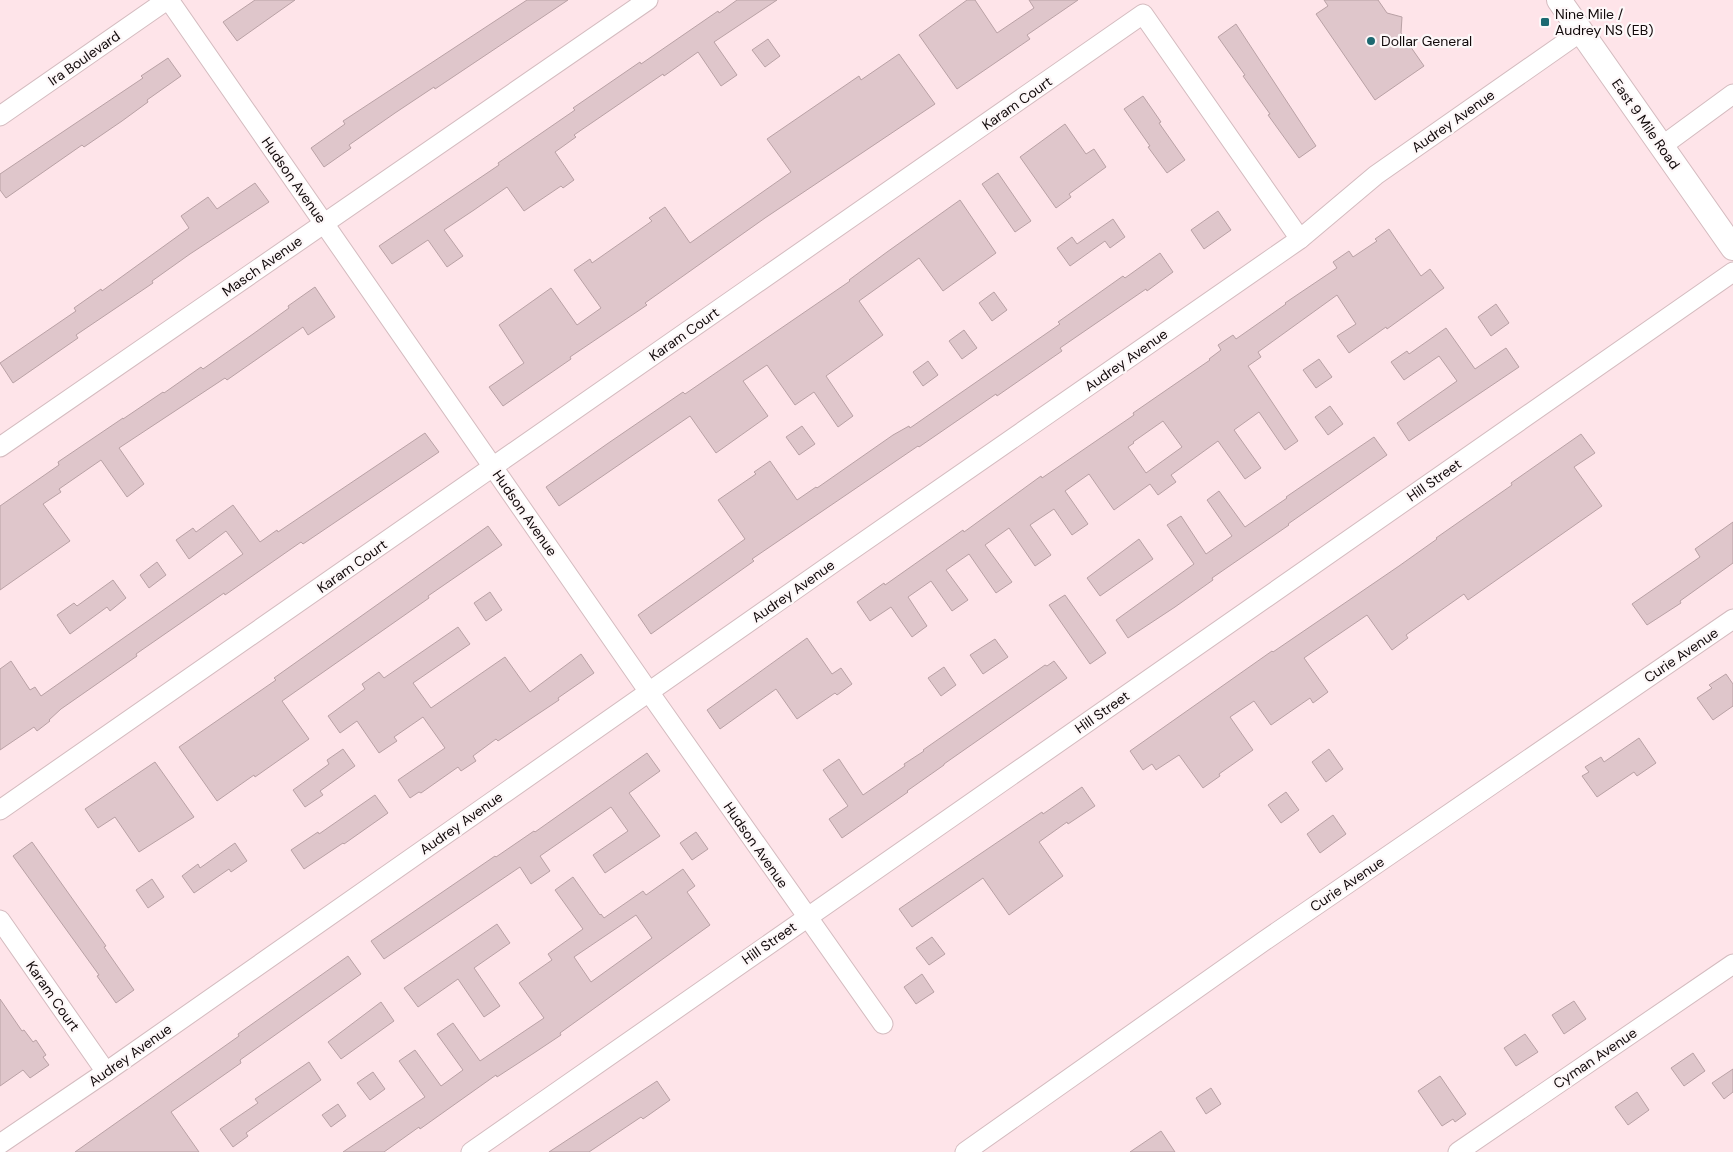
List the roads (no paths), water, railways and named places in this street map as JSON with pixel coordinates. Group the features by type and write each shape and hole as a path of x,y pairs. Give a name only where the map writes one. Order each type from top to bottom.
{"main road":[{"name":"East 9 Mile Road","path":"1559,0 1733,248"}],"street":[{"name":"Ira Boulevard","path":"0,116 168,0"},
{"name":"Hudson Avenue","path":"168,0 882,1024"},
{"name":"Masch Avenue","path":"0,447 648,0"},
{"name":"Karam Court","path":"0,810 1143,14 1300,239"},
{"name":"Audrey Avenue","path":"0,1144 1300,239 1376,175 1582,31"},
{"path":"1662,146 1733,94"},
{"name":"Hill Street","path":"471,1152 1733,272"},
{"name":"Curie Avenue","path":"965,1152 1264,941 1733,619"},
{"name":"Karam Court","path":"0,920 106,1072"},
{"name":"Cyman Avenue","path":"1458,1152 1733,964"}],"place":[{"name":"Nine Mile / Audrey NS (EB)","path":"1545,22"},
{"name":"Dollar General","path":"1371,41"}]}
